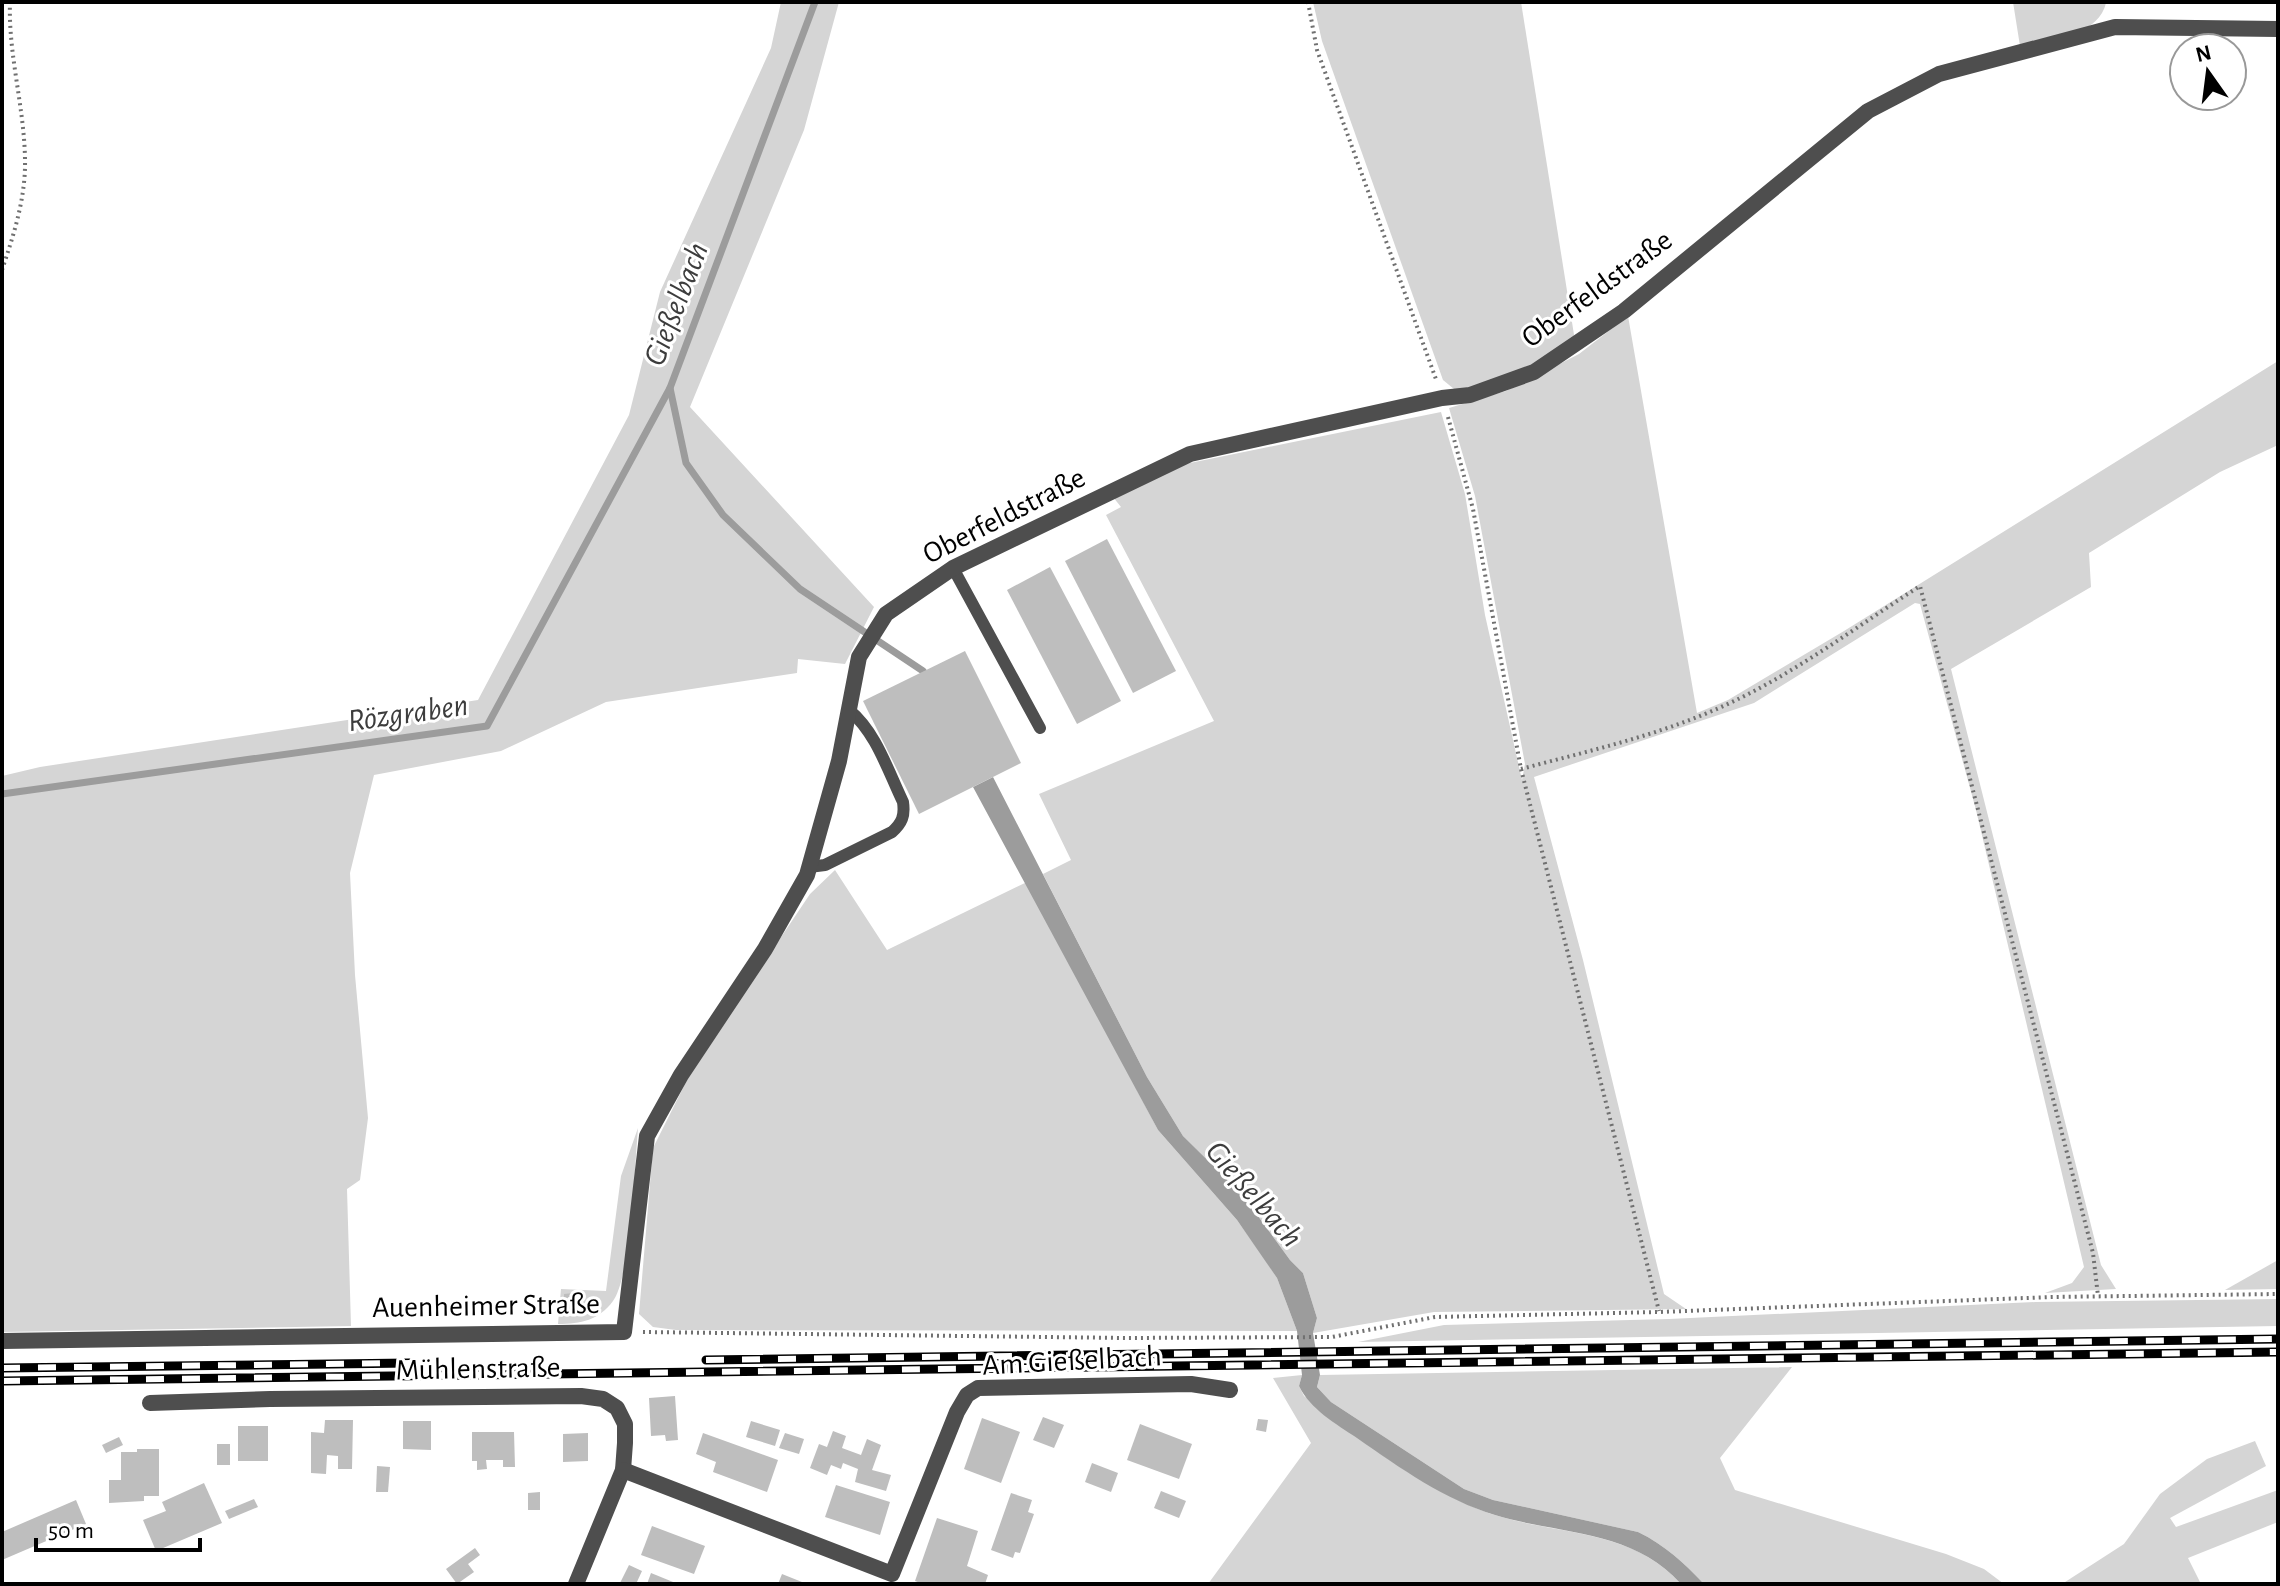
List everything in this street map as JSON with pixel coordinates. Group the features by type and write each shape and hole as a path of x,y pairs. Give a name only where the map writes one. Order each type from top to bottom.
{"street":[{"name":"Oberfeldstraße","path":"886,614 953,568 1190,454 1442,398 1470,395 1534,372 1624,311 1868,111 1939,74 2115,27 2278,29"},
{"name":"Auenheimer Straße","path":"2,1341 624,1332 647,1136 681,1075 765,949 809,867 839,761 859,657 886,614"},
{"name":"Am Gießelbach","path":"623,1470 890,1579 957,1412 967,1395 978,1388 1191,1384 1230,1390"},
{"name":"Mühlenstraße","path":"150,1403 406,1397 581,1396 603,1399 617,1408 625,1424 623,1470 576,1584"}],"lane":[{"path":"953,568 1040,728"},
{"path":"809,867 825,865 892,832 901,824 905,813 903,802 870,733 849,710"}],"path":[{"path":"2,270 17,225 25,168 17,71 9,25 10,2"},
{"path":"1308,2 1317,50 1442,398 1473,509 1521,769 1659,1312"},
{"path":"2,23 9,25"},
{"path":"1521,769 1683,723 1733,702 1920,586 2093,1253 2098,1296"},
{"path":"624,1332 1332,1337 1435,1317 2098,1296 2278,1294"}],"shaded area":[{"path":"781,2 839,2 804,130 690,407 874,607 845,664 798,659 797,673 606,702 501,751 374,775 350,873 355,975 368,1118 360,1180 347,1189 351,1326 2,1332 2,776 40,767 478,700 629,415 660,292 771,48"},
{"path":"1313,2 1521,2 1575,341 1532,365 1465,391 1454,389 1443,380 1322,41"},
{"path":"2013,2 2106,3 2101,14 2083,30 2020,46"},
{"path":"1628,316 1697,713 1728,700 1844,631 2278,361 2278,445 2220,472 2089,553 2091,587 1951,669 2101,1265 2116,1289 2045,1293 2072,1283 2084,1267 1976,810 1920,604 1915,603 1754,703 1534,777 1583,960 1664,1294 1686,1309 1434,1312 1313,1333 1317,1318 1303,1273 1242,1194 1183,1136 1147,1077 1043,874 1071,860 1039,794 1214,721 1106,515 1121,507 1113,497 1185,464 1441,412 1465,494 1485,615 1522,780 1525,764 1475,496 1449,408 1506,391 1579,354"},
{"path":"993,777 1147,1077 1183,1136 1242,1194 1303,1273 1317,1318 1313,1333 1320,1375 1317,1387 1331,1402 1464,1489 1493,1500 1638,1532 1674,1555 1704,1584 1681,1584 1662,1566 1618,1543 1495,1515 1458,1501 1390,1461 1310,1402 1299,1386 1302,1375 1297,1331 1277,1278 1237,1220 1158,1130 973,787"},
{"path":"835,870 887,950 1027,882 1158,1130 1237,1220 1264,1258 1277,1278 1297,1331 676,1330 653,1327 639,1314 653,1148 693,1068 810,894"},
{"path":"638,1128 628,1245 619,1288 613,1301 596,1317 558,1324 561,1289 606,1291 621,1176"},
{"path":"2278,1260 2278,1289 2225,1290"},
{"path":"2278,1299 2278,1326 1358,1342 1444,1325 1669,1319 2036,1302"},
{"path":"1792,1367 1720,1458 1735,1490 1946,1554 1984,1569 2004,1584 1704,1584 1674,1555 1638,1532 1493,1500 1464,1489 1331,1402 1317,1387 1320,1375"},
{"path":"1302,1375 1299,1386 1304,1396 1387,1458 1431,1486 1504,1518 1611,1541 1660,1565 1681,1584 1208,1584 1311,1443 1273,1378"},
{"path":"2255,1441 2266,1466 2170,1518 2176,1527 2278,1490 2278,1522 2188,1558 2201,1584 2062,1584 2124,1544 2160,1494 2207,1459"}],"building":[{"path":"1107,539 1176,671 1133,693 1065,561"},
{"path":"1050,567 1121,701 1077,724 1007,590"},
{"path":"965,651 1021,763 919,814 863,701"},
{"path":"574,1293 575,1303 564,1304 564,1294"},
{"path":"675,1396 678,1440 666,1441 665,1435 651,1436 649,1398"},
{"path":"1043,1417 1064,1425 1054,1448 1033,1440"},
{"path":"982,1418 1020,1432 1001,1483 964,1469"},
{"path":"1258,1419 1268,1420 1266,1432 1256,1430"},
{"path":"325,1420 353,1420 352,1469 338,1469 338,1456 327,1455 326,1474 311,1473 311,1432 324,1433"},
{"path":"403,1421 431,1421 431,1450 403,1449"},
{"path":"751,1421 780,1430 775,1446 746,1437"},
{"path":"1140,1424 1192,1444 1179,1479 1127,1460"},
{"path":"238,1426 268,1426 268,1461 238,1461"},
{"path":"833,1431 846,1436 842,1448 861,1455 867,1439 881,1445 872,1470 891,1475 886,1491 855,1482 858,1469 843,1463 841,1469 831,1465 827,1475 810,1468 819,1444 827,1447"},
{"path":"472,1432 514,1432 515,1467 503,1467 503,1460 486,1460 487,1469 477,1470 477,1461 472,1461"},
{"path":"588,1433 588,1461 563,1462 563,1434"},
{"path":"703,1433 778,1460 767,1492 713,1472 716,1462 696,1454"},
{"path":"785,1433 804,1439 799,1454 779,1448"},
{"path":"119,1437 123,1445 106,1453 102,1445"},
{"path":"217,1444 230,1444 230,1465 217,1465"},
{"path":"137,1449 159,1449 159,1496 144,1496 144,1501 109,1503 109,1480 121,1480 121,1452 137,1452"},
{"path":"1092,1463 1118,1473 1111,1492 1085,1482"},
{"path":"377,1466 390,1467 388,1492 376,1492"},
{"path":"204,1483 222,1523 156,1551 143,1520 166,1511 162,1502"},
{"path":"836,1485 890,1502 880,1535 825,1517"},
{"path":"1161,1491 1186,1501 1179,1518 1154,1508"},
{"path":"540,1492 540,1510 528,1510 528,1493"},
{"path":"1011,1493 1032,1500 1028,1512 1034,1514 1020,1553 1015,1552 1013,1558 991,1550"},
{"path":"254,1499 258,1507 229,1519 225,1511"},
{"path":"76,1500 86,1524 2,1560 2,1532"},
{"path":"937,1518 978,1531 967,1566 988,1575 985,1584 923,1584 915,1581"},
{"path":"652,1526 705,1546 694,1574 641,1555"},
{"path":"475,1548 480,1555 468,1564 474,1572 457,1584 446,1569"},
{"path":"629,1565 642,1571 636,1584 620,1583"},
{"path":"651,1573 678,1584 647,1584"},
{"path":"782,1574 807,1584 778,1584"}],"waterway":[{"name":"Gießelbach","path":"815,2 670,388 686,463 723,515 800,589 923,671"},
{"name":"Rözgraben","path":"2,794 487,726 670,388"}],"railway":[{"path":"706,1360 2278,1339"},
{"path":"2,1381 2278,1352"},
{"path":"2,1368 410,1363"}]}
